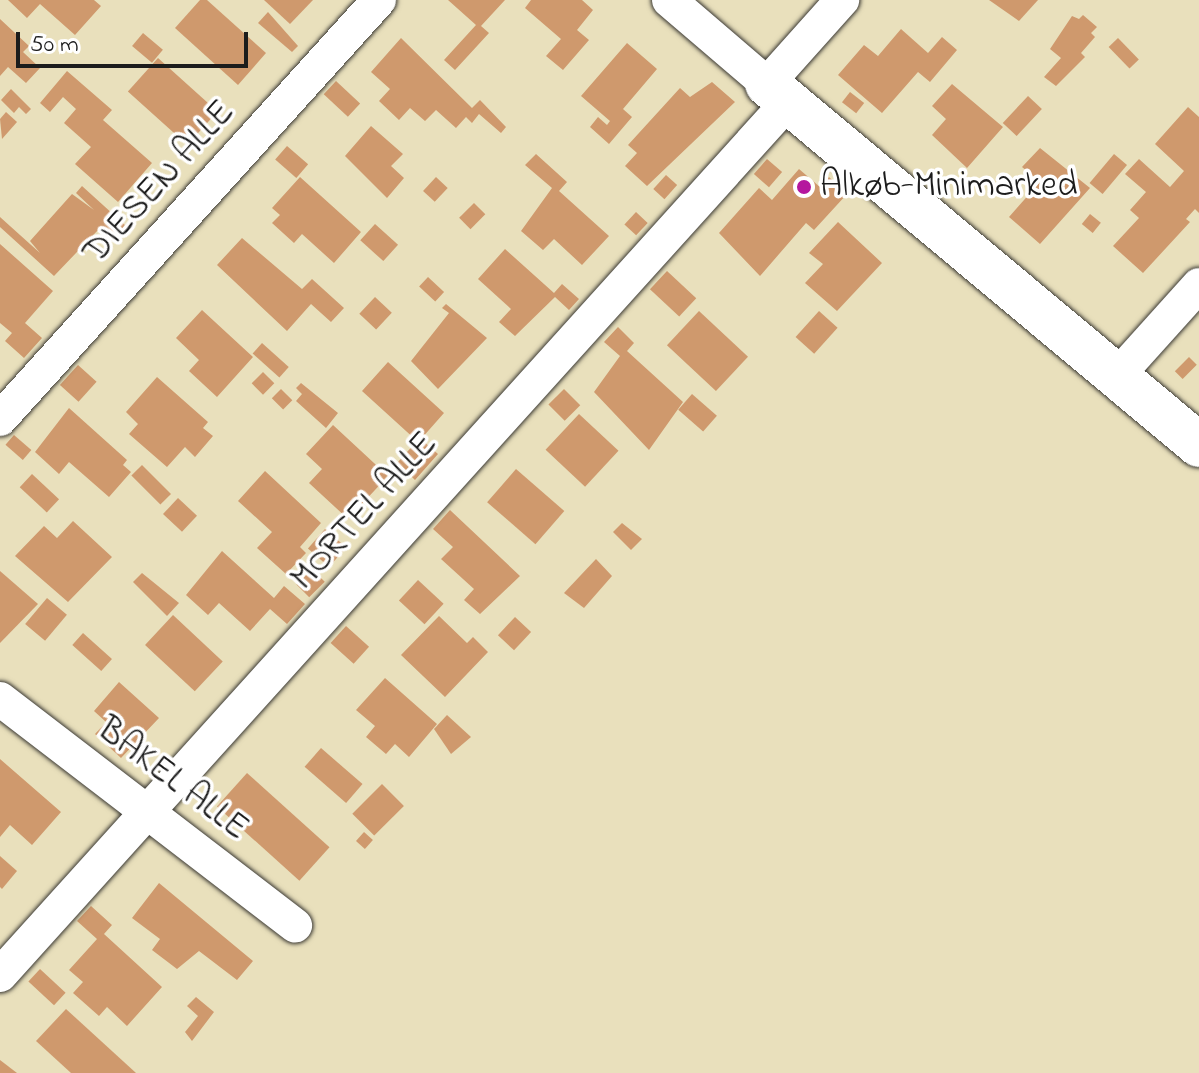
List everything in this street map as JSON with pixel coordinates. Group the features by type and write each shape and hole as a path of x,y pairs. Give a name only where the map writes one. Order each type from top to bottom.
{"street":[{"name":"DIESEN ALLE","path":"0,419 379,0"},
{"path":"669,0 1199,445"},
{"name":"MORTEL ALLE","path":"0,975 147,812 778,93 842,0"},
{"path":"1118,375 1199,285"},
{"name":"BAKEL ALLE","path":"0,699 295,925"}],"building":[{"path":"8,0 94,0 101,6 75,35 40,4 27,18"},
{"path":"200,0 207,0 266,53 238,85 175,28"},
{"path":"264,0 313,0 290,24"},
{"path":"448,0 505,0 481,26 489,33 455,70 444,60 476,25"},
{"path":"531,0 582,0 593,10 577,30 589,40 563,70 546,56 561,39 525,8"},
{"path":"989,0 1038,0 1019,21"},
{"path":"268,12 298,46 292,52 258,23"},
{"path":"1083,15 1097,27 1091,33 1095,37 1081,53 1085,57 1056,86 1044,77 1061,58 1050,49 1072,16 1079,19"},
{"path":"0,19 29,46 23,52 40,68 26,83 8,67 0,76"},
{"path":"901,29 928,53 942,37 957,50 930,82 918,72 882,113 838,75 864,45 878,56"},
{"path":"143,33 163,50 152,63 132,46"},
{"path":"401,38 472,108 480,100 506,127 501,133 479,114 472,123 466,117 456,128 436,110 425,121 410,108 399,120 379,101 390,89 371,72"},
{"path":"1118,38 1139,60 1129,69 1109,47"},
{"path":"627,43 657,69 623,109 632,117 609,144 590,127 598,117 607,125 610,121 581,96"},
{"path":"158,58 217,112 187,145 128,91"},
{"path":"67,71 112,110 103,120 152,163 118,202 75,164 91,147 64,123 76,109 63,97 50,112 40,103"},
{"path":"336,81 360,104 348,117 324,94"},
{"path":"712,82 735,102 647,186 625,166 637,153 628,145 680,88 690,97"},
{"path":"952,84 1003,127 967,168 932,135 946,119 932,106"},
{"path":"11,89 31,109 26,114 19,107 14,113 1,100"},
{"path":"850,92 864,103 856,113 842,102"},
{"path":"1028,96 1042,109 1017,136 1003,123"},
{"path":"1188,107 1199,117 1199,213 1195,209 1186,219 1190,222 1143,273 1113,246 1139,218 1130,210 1146,192 1125,174 1139,159 1170,187 1184,171 1155,144"},
{"path":"6,112 17,122 2,139 0,119"},
{"path":"371,126 403,154 391,166 404,178 387,198 345,156"},
{"path":"287,146 308,164 296,178 275,160"},
{"path":"1040,148 1090,188 1040,244 1009,217 1040,182 1022,167"},
{"path":"536,154 567,182 559,191 609,236 582,265 554,239 543,250 521,231 552,188 525,165"},
{"path":"1114,154 1127,165 1103,194 1090,183"},
{"path":"767,159 782,172 769,187 754,174"},
{"path":"799,169 820,187 829,177 847,194 814,230 806,223 760,276 719,233 759,188 772,200"},
{"path":"666,175 677,185 664,199 653,189"},
{"path":"300,177 361,232 334,263 302,234 294,243 272,223 280,215 272,208"},
{"path":"436,177 448,188 435,202 423,191"},
{"path":"82,186 125,225 112,241 99,229 54,276 0,227 0,217 40,253 30,241 72,194 94,210 76,193"},
{"path":"474,203 485,214 470,229 459,218"},
{"path":"636,212 648,223 636,235 624,224"},
{"path":"1090,214 1101,223 1093,233 1082,224"},
{"path":"838,222 882,263 837,311 805,283 823,264 809,253"},
{"path":"375,224 398,245 383,261 360,240"},
{"path":"242,238 302,289 312,279 344,308 331,322 311,304 287,331 217,265"},
{"path":"0,244 53,291 25,323 42,338 24,358 5,341 12,333 0,323"},
{"path":"505,249 554,293 562,284 579,299 569,310 555,297 515,336 499,322 511,309 478,279"},
{"path":"667,271 696,298 679,317 650,289"},
{"path":"428,277 444,292 435,302 419,287"},
{"path":"375,297 392,313 376,330 359,314"},
{"path":"446,304 487,338 438,389 411,361 449,313 442,308"},
{"path":"202,310 253,357 217,397 189,371 199,360 176,338"},
{"path":"699,311 748,357 716,391 667,345"},
{"path":"819,311 838,328 814,354 796,337"},
{"path":"618,327 634,343 627,351 683,402 649,450 594,392 620,356 604,342"},
{"path":"262,343 289,367 279,377 253,353"},
{"path":"1189,357 1197,365 1183,379 1175,371"},
{"path":"388,362 444,413 421,439 438,454 415,480 397,463 417,441 362,391"},
{"path":"78,365 97,382 79,402 60,385"},
{"path":"263,372 274,383 263,395 252,383"},
{"path":"157,377 208,422 203,428 213,436 195,457 185,447 167,467 129,434 138,424 126,412"},
{"path":"301,383 338,413 326,428 296,401 302,394 296,388"},
{"path":"281,389 292,400 283,410 272,398"},
{"path":"564,389 580,405 565,421 548,405"},
{"path":"692,394 717,416 703,431 678,410"},
{"path":"69,408 127,460 123,465 131,472 109,497 69,462 59,474 35,452"},
{"path":"579,414 618,451 585,487 546,450"},
{"path":"333,425 388,476 348,519 309,483 322,469 306,454"},
{"path":"14,435 31,450 23,460 5,445"},
{"path":"142,465 171,494 160,505 131,476"},
{"path":"516,469 564,511 535,544 487,502"},
{"path":"265,471 321,523 300,547 306,553 286,574 257,548 272,532 238,501"},
{"path":"32,474 59,499 47,512 20,487"},
{"path":"178,498 197,516 182,532 163,514"},
{"path":"450,510 520,576 480,614 464,600 474,589 441,559 453,547 433,529"},
{"path":"73,521 112,557 68,602 15,556 44,526 57,538"},
{"path":"622,523 642,539 631,550 613,532"},
{"path":"325,529 346,547 329,567 308,549"},
{"path":"222,551 274,598 284,586 305,604 287,624 270,609 250,631 219,603 208,615 186,595"},
{"path":"596,559 612,576 584,608 564,593"},
{"path":"312,569 325,582 309,597 296,585"},
{"path":"0,571 38,604 0,643"},
{"path":"142,573 179,603 167,616 133,582"},
{"path":"418,580 444,604 425,624 399,600"},
{"path":"47,598 67,615 45,641 25,624"},
{"path":"173,615 223,661 195,691 145,645"},
{"path":"439,616 467,643 473,637 488,652 445,697 401,655"},
{"path":"515,617 531,632 514,650 498,635"},
{"path":"346,626 369,647 354,664 331,643"},
{"path":"83,633 112,659 101,671 72,645"},
{"path":"385,678 437,724 409,757 395,744 386,754 366,737 375,726 356,710"},
{"path":"119,682 159,718 121,758 95,734 106,722 94,711"},
{"path":"447,715 471,737 451,754 434,729"},
{"path":"321,748 363,784 346,803 305,767"},
{"path":"0,759 61,812 32,845 10,825 0,837"},
{"path":"247,773 329,847 299,881 217,806"},
{"path":"382,784 404,806 374,836 352,814"},
{"path":"364,832 373,840 365,849 356,841"},
{"path":"0,856 17,871 2,889 0,887"},
{"path":"159,883 253,961 237,980 199,951 177,969 152,950 160,939 132,918"},
{"path":"91,906 112,925 104,934 162,987 127,1026 107,1007 99,1016 73,993 83,982 69,970 97,939 77,921"},
{"path":"40,969 66,993 54,1005 28,981"},
{"path":"196,997 214,1012 192,1041 185,1032 198,1016 187,1006"},
{"path":"66,1009 136,1073 71,1073 36,1041"},
{"path":"0,1060 17,1073 0,1073"}],"place":[{"name":"Alkøb-Minimarked","path":"804,187"}]}
